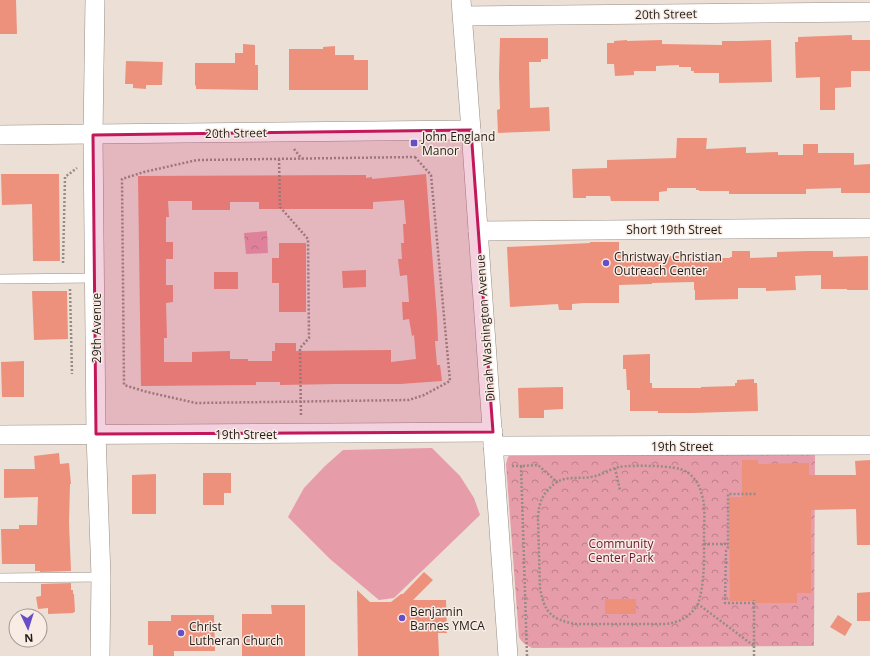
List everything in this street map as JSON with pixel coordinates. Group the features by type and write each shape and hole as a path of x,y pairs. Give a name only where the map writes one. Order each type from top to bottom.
{"street":[{"name":"29th Avenue","path":"95,0 93,135 96,434 101,577 100,656"},
{"name":"20th Street","path":"462,8 870,12"},
{"name":"Dinah Washington Avenue","path":"462,8 472,130 508,656"},
{"name":"20th Street","path":"0,135 472,130"},
{"name":"Short 19th Street","path":"478,230 870,228"},
{"name":"19th Street","path":"0,435 302,433 493,439 870,445"}],"lane":[{"path":"0,279 95,278"},
{"path":"0,578 101,577"}],"path":[{"path":"415,157 431,176 450,381 424,395 409,400 301,402 196,403 147,392 124,385 122,178 197,160 415,157"},
{"path":"279,159 280,207 308,238 309,338 300,348 302,433"},
{"path":"63,263 64,176 80,166 80,161 94,160"},
{"path":"70,278 72,374"},
{"path":"527,656 521,466 538,465 557,482"},
{"path":"668,466 685,470 697,482 702,496 704,516 703,584 701,597 698,604 694,611 683,620 671,624 575,624 562,621 553,616 546,608 540,589 538,518 541,500 546,491 562,479 591,477 600,475 615,468 668,466"},
{"path":"615,468 620,490"},
{"path":"754,656 754,602 725,603 726,551 728,547 728,494 757,494"},
{"path":"704,544 728,544"},
{"path":"698,604 754,646"}],"highlighted area":[{"path":"471,130 493,432 96,434 93,135"}],"green space":[{"path":"267,231 268,253 246,254 244,233"},
{"path":"432,448 460,476 474,498 480,515 394,598 379,600 330,559 288,517 304,488 343,450"},
{"name":"Community Center Park","path":"815,451 814,646 532,648 524,644 520,639 506,464 508,457 512,453"}],"building":[{"path":"0,0 16,0 17,34 0,34"},
{"path":"852,35 852,40 870,40 870,71 851,71 851,87 835,88 835,110 820,110 820,77 796,78 795,42 798,42 798,37"},
{"path":"500,38 548,38 548,59 541,59 541,62 529,62 530,108 549,107 550,131 498,133 497,110 500,109"},
{"path":"627,40 662,40 662,44 722,45 722,41 771,40 772,82 719,83 719,73 694,73 694,71 691,71 691,67 679,67 679,65 656,66 656,71 634,71 634,75 615,76 614,64 607,64 607,43"},
{"path":"243,44 255,45 255,65 258,65 258,90 196,89 195,63 235,63 235,53 243,53"},
{"path":"335,46 335,55 354,55 354,60 368,60 368,90 289,90 289,49 323,49 323,47"},
{"path":"126,61 163,62 162,85 146,85 146,89 133,88 133,84 125,84"},
{"path":"677,138 707,138 706,149 746,147 746,153 778,152 778,155 803,155 803,144 818,144 818,153 854,153 854,165 870,164 870,193 841,193 841,188 806,189 806,194 729,194 729,191 699,191 696,190 696,188 667,188 667,191 659,192 659,201 611,201 610,196 586,196 586,198 573,198 572,169 607,168 607,160 676,158"},
{"path":"1,174 59,174 60,261 33,261 32,204 2,205"},
{"path":"426,174 437,317 438,341 435,341 437,365 440,365 442,381 400,384 280,385 280,382 256,382 256,385 141,386 138,176 366,175 366,178 372,177 372,179","holes":["404,200 406,224 403,224 404,243 401,243 402,259 398,259 400,276 407,275 409,302 402,302 403,320 409,319 412,336 414,335 416,359 391,362 391,350 296,351 296,343 275,343 275,351 272,351 272,361 230,359 230,351 192,352 192,362 164,362 164,338 167,338 166,303 173,302 173,285 166,285 166,259 173,259 173,242 166,242 166,217 169,217 168,201 192,201 192,210 230,210 230,202 259,202 259,209 373,209 373,202"]},
{"path":"590,242 619,242 619,253 645,253 645,257 679,256 679,258 730,258 732,257 732,251 750,251 750,258 777,257 777,252 808,251 833,251 833,257 868,256 868,290 821,289 821,275 795,276 796,290 766,291 766,288 738,288 738,299 695,300 694,282 652,283 619,285 619,303 572,304 572,310 559,310 558,304 510,307 507,247"},
{"path":"279,243 306,243 306,312 279,312 279,283 272,283 272,258 279,258"},
{"path":"366,270 366,287 343,288 342,271"},
{"path":"214,272 238,272 238,289 214,289"},
{"path":"32,291 67,291 68,339 34,340"},
{"path":"650,354 650,383 652,383 652,388 735,386 737,380 754,379 754,383 757,383 758,411 658,413 658,411 630,411 630,390 627,390 626,369 623,369 623,355"},
{"path":"24,361 24,397 2,397 1,362"},
{"path":"563,387 563,409 544,410 544,418 519,418 518,388"},
{"path":"59,453 60,464 69,463 71,484 69,523 71,571 40,572 35,571 35,564 2,564 1,529 19,529 19,525 37,525 38,497 4,498 4,469 35,469 34,456"},
{"path":"742,460 758,460 758,464 809,463 809,475 856,475 855,461 870,460 870,545 857,545 856,509 811,510 811,593 797,593 797,603 755,603 755,601 730,601 729,497 742,497"},
{"path":"203,473 231,473 231,493 224,493 224,505 203,505"},
{"path":"156,474 156,514 132,514 132,475"},
{"name":"Benjamin Barnes YMCA","path":"424,572 433,580 413,600 446,600 447,633 438,633 439,656 358,656 357,590 370,602 391,602 403,594"},
{"path":"71,583 71,590 73,590 74,594 75,612 48,614 48,608 38,608 36,597 41,596 41,584"},
{"path":"870,592 870,621 857,621 857,593"},
{"path":"605,599 636,599 636,614 605,614"},
{"path":"271,605 305,605 305,656 242,656 242,614 272,614"},
{"name":"Christ Lutheran Church","path":"171,615 214,615 215,651 174,651 174,656 153,656 153,645 148,645 148,621 171,621"},
{"path":"838,615 852,624 845,636 830,627"}],"place":[{"name":"John England Manor","path":"414,143"},
{"name":"Christway Christian Outreach Center","path":"606,263"},
{"name":"Benjamin Barnes YMCA","path":"402,618"},
{"name":"Christ Lutheran Church","path":"181,633"}]}
